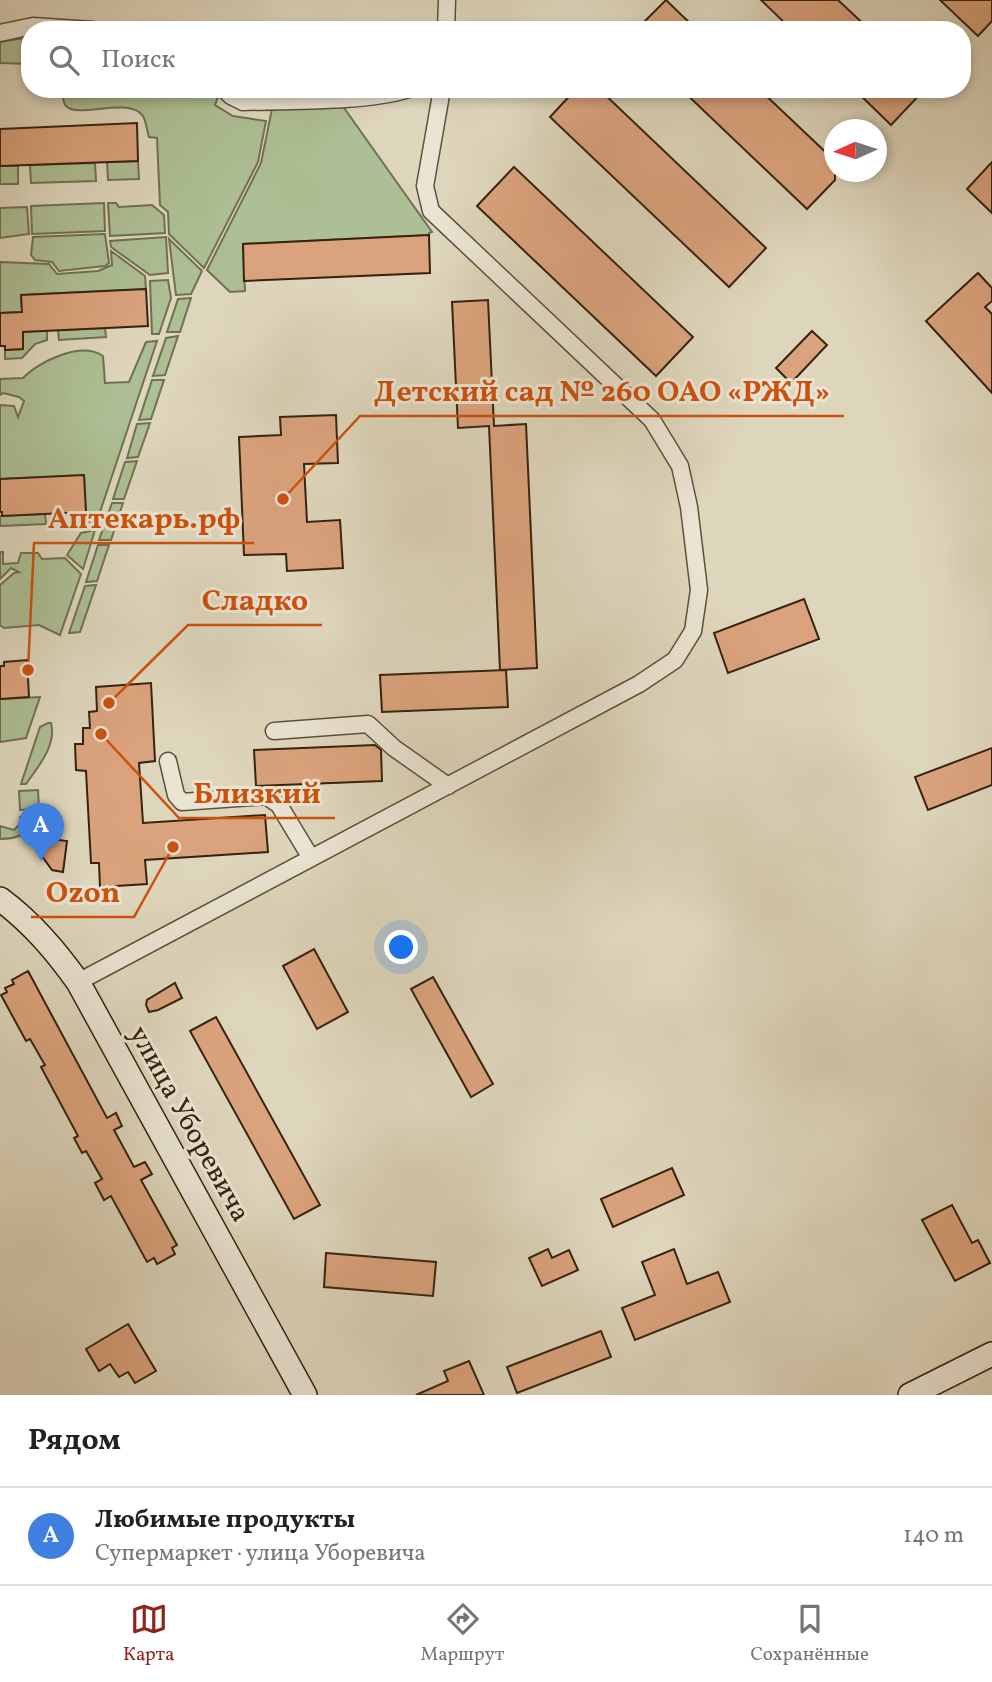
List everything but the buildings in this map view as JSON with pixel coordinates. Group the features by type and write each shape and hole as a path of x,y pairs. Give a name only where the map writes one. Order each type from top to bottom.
{"main road":[{"name":"улица Уборевича","path":"0,900 23,916 48,942 78,982 305,1395"},
{"path":"910,1395 992,1354"}],"street":[{"path":"446,21 447,0"},
{"path":"0,33 21,29"},
{"path":"235,98 243,102 322,98"},
{"path":"78,982 639,684 675,660 693,631 699,590 689,507 680,466 652,420 431,211 425,186 440,98"},
{"path":"274,731 368,724 394,748 448,786"},
{"path":"168,761 176,795 181,802 266,796 279,805 311,858"}],"green space":[{"path":"21,38 21,64 0,63 0,42"},
{"path":"218,98 215,105 233,116 266,121 258,162 204,268 169,234 168,212 160,205 157,138 149,137 143,116 136,110 127,108 72,109 66,106 63,100"},
{"path":"342,105 432,232 429,235 243,244 245,291 230,292 207,270 261,163 272,109"},
{"path":"138,161 139,179 108,180 107,162"},
{"path":"95,163 96,181 31,183 30,165"},
{"path":"0,166 18,166 18,184 0,184"},
{"path":"104,203 105,231 32,234 31,206"},
{"path":"108,203 116,203 119,207 152,205 164,215 165,233 110,236"},
{"path":"27,207 29,234 0,238 0,208"},
{"path":"105,234 109,263 105,266 59,271 52,262 35,260 31,255 33,237"},
{"path":"166,237 168,273 150,275 111,247 110,241"},
{"path":"169,239 202,271 191,294 176,295"},
{"path":"111,251 145,276 146,289 21,295 22,312 0,313 0,262 49,264 57,274 98,271 112,265"},
{"path":"168,280 171,298 159,334 152,334 150,281"},
{"path":"191,298 180,332 167,332 178,299"},
{"path":"105,328 106,337 59,340 58,330"},
{"path":"47,330 47,340 35,344 22,358 5,359 5,350 23,349 23,332"},
{"path":"178,336 165,375 153,376 166,338"},
{"path":"157,341 97,521 86,522 84,475 0,479 0,405 14,406 18,417 24,401 3,393 0,395 0,379 23,378 39,365 61,355 84,351 103,356 105,383 129,382 146,342"},
{"path":"152,380 164,380 151,419 139,420"},
{"path":"150,423 138,457 127,458 137,424"},
{"path":"137,461 124,499 113,499 125,462"},
{"path":"112,503 123,503 111,540 99,540"},
{"path":"45,514 46,524 0,526 0,516"},
{"path":"95,530 83,569 67,555 81,533"},
{"path":"98,545 109,545 97,581 86,582"},
{"path":"0,552 3,552 3,564 18,563 21,553 38,553 42,559 65,558 81,574 60,635 39,625 4,628 0,625 0,585 19,572 11,568 0,579"},
{"path":"96,585 80,632 69,633 85,586"},
{"path":"40,697 26,738 0,742 0,699"},
{"path":"51,723 52,731 49,747 26,784 21,784 40,727"},
{"path":"38,790 39,809 20,810 19,791"},
{"path":"34,816 28,831 12,838 0,839 0,826 14,830 21,823 20,817"}],"place":[{"name":"Детский сад № 260 ОАО «РЖД»","path":"283,499"},
{"name":"Аптекарь.рф","path":"28,670"},
{"name":"Сладко","path":"109,703"},
{"name":"Близкий","path":"101,734"},
{"name":"Ozon","path":"173,847"},
{"name":"Любимые продукты","path":"41,861"}]}
